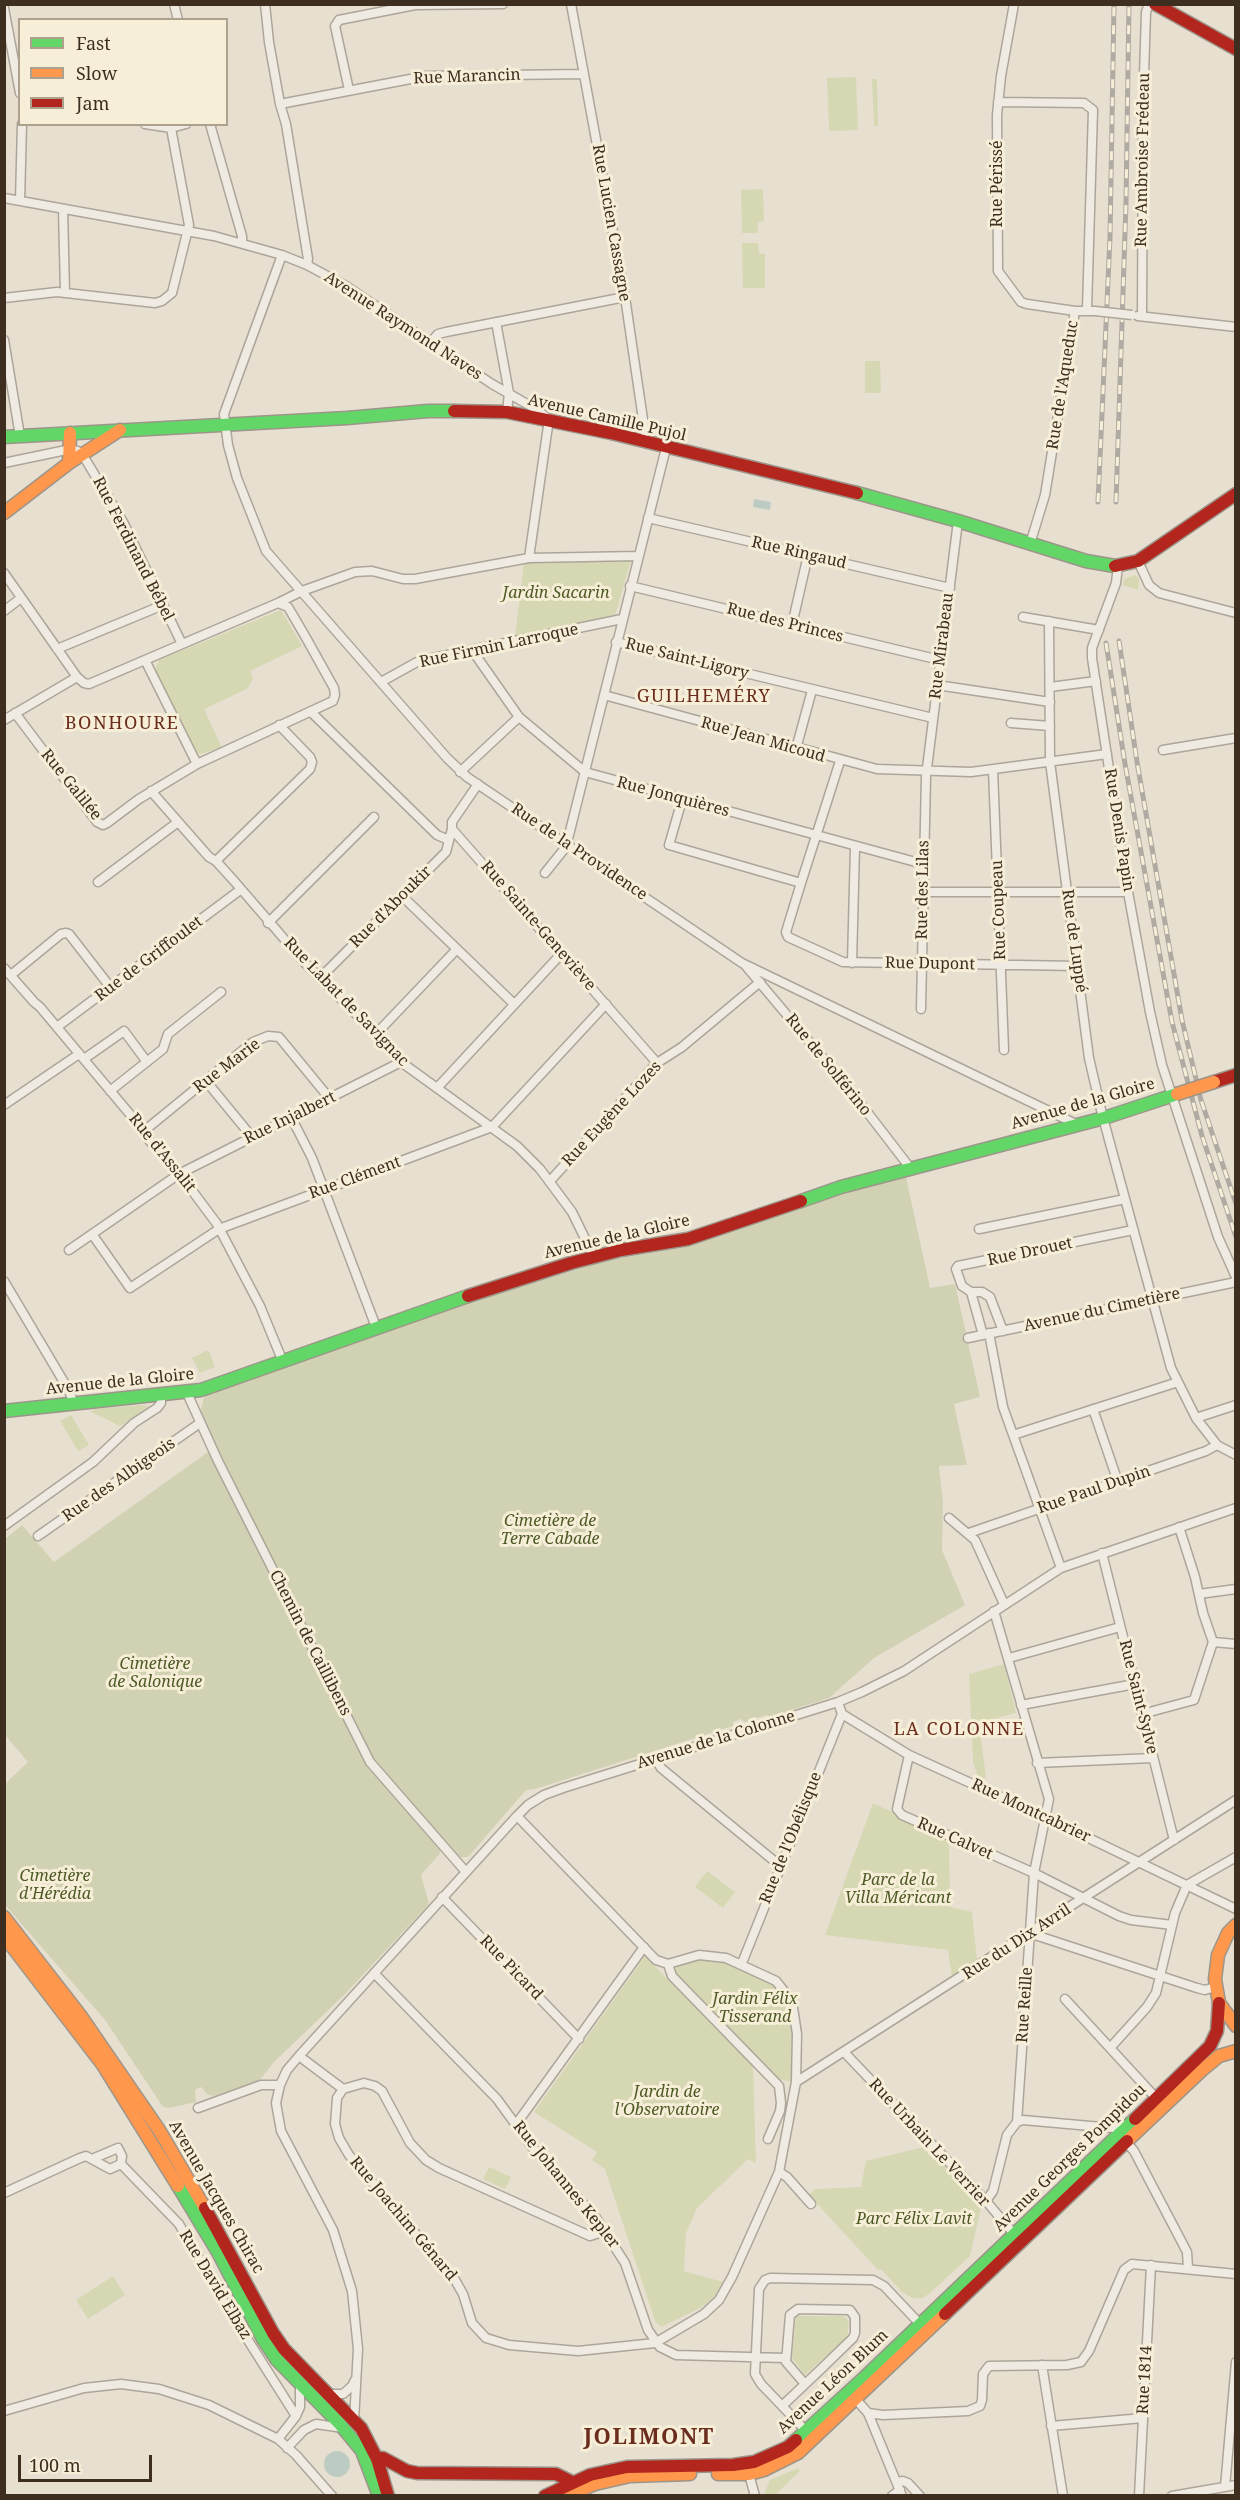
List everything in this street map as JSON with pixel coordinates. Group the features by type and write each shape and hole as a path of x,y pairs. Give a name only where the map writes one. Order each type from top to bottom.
{"main road":[{"path":"1155,4 1236,49"},
{"name":"Avenue Camille Pujol","path":"4,437 428,411 507,412 549,419 885,500 1086,561 1116,566"},
{"path":"4,513 69,463 120,430"},
{"path":"69,463 77,432 89,446 85,454"},
{"path":"1116,566 1138,561 1236,494"},
{"name":"Avenue de la Gloire","path":"4,1411 187,1393 283,1362 430,1308 594,1257 688,1239 841,1187 1104,1118 1236,1075"},
{"name":"Avenue Jacques Chirac","path":"4,1917 80,2015 165,2139 229,2249 273,2333 284,2349 328,2394 349,2424 379,2496"},
{"path":"1236,1924 1218,1954 1215,1987 1218,2003 1236,2026"},
{"name":"Avenue Jacques Chirac","path":"4,1936 103,2065 142,2125 219,2254 263,2339 277,2360 300,2383 349,2424 361,2428 377,2459 388,2496"},
{"name":"Avenue Georges Pompidou","path":"925,2327 1014,2234 1210,2046 1218,2027 1218,2003"},
{"name":"Avenue Georges Pompidou","path":"925,2327 1212,2061 1236,2051"},
{"name":"Avenue Léon Blum","path":"566,2496 595,2484 630,2476 749,2474 788,2460 810,2436 925,2327"},
{"name":"Avenue Léon Blum","path":"544,2496 572,2482 600,2473 639,2466 748,2463 810,2436"},
{"path":"377,2459 384,2458 407,2471 417,2473 556,2474 572,2482"}],"street":[{"path":"265,4 280,104 286,124 308,259 307,265"},
{"path":"349,90 335,26 339,20 415,5 503,4"},
{"name":"Rue Lucien Cassagne","path":"571,4 625,297 645,433 643,442"},
{"name":"Rue Périssé","path":"1014,4 998,102 998,271 1021,302 1075,311"},
{"name":"Rue Ambroise Frédeau","path":"1142,316 1143,107 1146,12 1149,4"},
{"path":"4,9 18,82"},
{"name":"Rue Marancin","path":"280,104 426,76 584,74"},
{"path":"998,102 1084,102 1093,110 1091,310"},
{"path":"20,201 22,126"},
{"path":"158,126 171,128 178,126"},
{"path":"211,126 243,236 242,242"},
{"path":"4,298 65,293 145,302 162,301 172,293 189,225 171,128"},
{"name":"Avenue Raymond Naves","path":"4,198 242,242 307,265 346,286 492,384 549,419"},
{"path":"63,209 65,293"},
{"path":"224,425 227,403 282,255"},
{"path":"430,343 438,334 625,297"},
{"name":"Rue de l'Aqueduc","path":"1030,544 1045,495 1075,311 1091,310 1236,327"},
{"path":"496,322 509,393 507,412"},
{"path":"4,340 20,436"},
{"path":"529,558 549,419"},
{"name":"Rue de la Providence","path":"224,425 237,478 261,543 460,772 742,963 1078,1125"},
{"path":"545,873 567,844 666,448"},
{"path":"4,463 71,449 85,454"},
{"name":"Rue Ferdinand Bébel","path":"85,454 123,522 182,644"},
{"name":"Rue Ringaud","path":"648,519 950,588"},
{"name":"Rue Mirabeau","path":"926,772 958,521"},
{"path":"792,625 808,555"},
{"path":"4,573 77,676 84,683 89,684 302,591 363,570 403,579 415,579 529,558 638,556"},
{"path":"1138,561 1149,585 1159,593 1236,613"},
{"name":"Rue Denis Papin","path":"1116,566 1116,583 1092,648 1128,892 1150,1012 1218,1238 1236,1280"},
{"name":"Rue des Princes","path":"630,586 940,660"},
{"path":"4,611 21,598"},
{"name":"Rue Galilée","path":"15,713 100,824 107,824 151,791 197,764 333,701 335,691 291,612 288,607 278,603"},
{"path":"57,649 163,605"},
{"path":"1023,617 1099,630"},
{"name":"Rue Firmin Larroque","path":"381,682 417,662 622,620"},
{"name":"Rue de Luppé","path":"1049,621 1050,762 1089,1058 1166,1352 1196,1418 1217,1445"},
{"name":"Rue Saint-Ligory","path":"616,642 933,718"},
{"name":"Rue Jonquières","path":"472,650 519,717 585,772 923,864"},
{"path":"145,660 197,764"},
{"path":"4,720 77,676"},
{"path":"1050,687 1096,681"},
{"path":"937,685 1050,702"},
{"path":"796,749 812,690"},
{"name":"Rue Jean Micoud","path":"604,695 877,770 961,773 1107,754"},
{"path":"311,712 437,835 449,840"},
{"path":"460,772 519,717"},
{"path":"1011,723 1050,726"},
{"path":"216,861 310,769 312,762 310,757 279,725"},
{"path":"1163,750 1236,738"},
{"path":"682,800 669,845 801,883 840,761"},
{"name":"Rue Coupeau","path":"993,770 1004,1050"},
{"name":"Rue des Lilas","path":"921,1009 926,772"},
{"path":"452,829 452,822 478,784"},
{"name":"Rue Labat de Savignac","path":"151,791 209,857 216,861 268,922 401,1062 517,1146 550,1181 572,1212 594,1257"},
{"path":"268,922 374,817"},
{"path":"98,882 178,822"},
{"name":"Rue d'Aboukir","path":"320,978 446,852 452,829"},
{"name":"Rue Sainte-Geneviève","path":"452,829 657,1064"},
{"path":"852,963 855,847"},
{"name":"Rue Dupont","path":"801,883 786,932 788,937 834,960 852,963 1077,966"},
{"name":"Rue de Griffoulet","path":"57,1028 240,890"},
{"path":"923,892 1128,892"},
{"path":"402,896 514,1004"},
{"path":"7,972 61,934 66,933 111,988"},
{"path":"376,1034 457,950"},
{"path":"437,1088 562,953"},
{"name":"Rue de Solférino","path":"742,963 879,1127 911,1169"},
{"name":"Rue d'Assalit","path":"7,972 144,1131 219,1229 260,1306 283,1362"},
{"name":"Rue Eugène Lozes","path":"550,1181 657,1064 681,1047 765,973"},
{"path":"110,1090 163,1049 168,1034 221,992"},
{"path":"492,1127 606,1004"},
{"path":"4,1105 124,1031 147,1062"},
{"name":"Rue Marie","path":"144,1131 254,1042 268,1036 276,1035 330,1099"},
{"name":"Rue Injalbert","path":"69,1250 179,1174 401,1062"},
{"path":"206,1081 252,1137"},
{"path":"291,1117 312,1158 376,1327"},
{"name":"Rue Clément","path":"92,1234 130,1288 219,1229 492,1127"},
{"path":"979,1229 1125,1199"},
{"name":"Rue Drouet","path":"1003,1331 990,1297 982,1292 971,1292 962,1286 957,1275 958,1266 1133,1230"},
{"name":"Avenue du Cimetière","path":"968,1338 1236,1280"},
{"path":"4,1281 74,1403"},
{"name":"Rue Drouet","path":"971,1292 986,1334 1001,1399 1061,1568"},
{"path":"1013,1435 1178,1382"},
{"name":"Chemin de Caillibens","path":"187,1393 370,1762 466,1872"},
{"path":"4,1526 93,1462 134,1423 157,1408 161,1403 161,1395"},
{"path":"1196,1418 1236,1405"},
{"path":"1093,1409 1118,1482"},
{"name":"Rue des Albigeois","path":"38,1536 200,1423"},
{"path":"1217,1445 1236,1455"},
{"name":"Rue Paul Dupin","path":"969,1533 1206,1451 1217,1445"},
{"name":"Avenue de la Colonne","path":"280,2085 286,2070 298,2056 442,1897 528,1805 544,1795 838,1702 904,1671 1061,1568 1236,1508"},
{"path":"949,1518 975,1540 1004,1604"},
{"path":"1142,1714 1194,1700 1213,1642 1179,1527"},
{"name":"Rue Saint-Sylve","path":"1102,1554 1174,1840"},
{"path":"1199,1594 1236,1589"},
{"name":"Rue Reille","path":"994,1611 1048,1800 1034,1873 1017,2122"},
{"path":"1009,1659 1120,1627"},
{"path":"1213,1642 1236,1644"},
{"path":"1022,1705 1135,1684"},
{"path":"838,1702 842,1714"},
{"name":"Rue Montcabrier","path":"842,1714 909,1755 1046,1817 1236,1909"},
{"name":"Rue de l'Obélisque","path":"741,1963 842,1714"},
{"name":"Rue Calvet","path":"909,1755 898,1812 950,1838 1034,1873"},
{"path":"656,1758 661,1768 773,1860 781,1864"},
{"path":"1037,1763 1153,1758"},
{"name":"Rue du Dix Avril","path":"796,2082 1236,1800"},
{"path":"517,1816 656,1960 668,1964 689,1956 706,1954 741,1963 776,1981 792,2001 797,2034 796,2082 779,2172 732,2277 719,2300 704,2314 655,2343 676,2355 785,2358"},
{"path":"1110,2048 1147,2007 1155,1994 1172,1925 1187,1885 1236,1857"},
{"path":"1034,1873 1131,1920 1172,1925"},
{"name":"Rue Picard","path":"442,1897 579,2039"},
{"path":"1029,1933 1197,1989 1205,1990 1215,1987"},
{"path":"517,2123 644,1947"},
{"path":"668,1964 672,1976 779,2086 780,2111 768,2139"},
{"name":"Rue Johannes Kepler","path":"374,1973 460,2059 517,2123 532,2146 606,2231 626,2263 648,2330 655,2343"},
{"path":"1065,1999 1156,2098"},
{"name":"Rue Urbain Le Verrier","path":"844,2052 986,2201 1014,2234"},
{"path":"298,2056 343,2089 364,2083 382,2091 410,2143 426,2160 439,2168 590,2236 606,2231"},
{"path":"198,2108 261,2085 280,2085 276,2103 282,2131 333,2230 352,2291 358,2374 349,2424 316,2424 304,2430 287,2448"},
{"name":"Rue Joachim Génard","path":"343,2089 336,2104 335,2124 339,2138 349,2156 455,2280 463,2294 472,2324 486,2338 509,2345 578,2351 655,2343"},
{"path":"986,2201 993,2191 1003,2145 1017,2122 1023,2120 1124,2129"},
{"path":"1126,2142 1134,2151 1187,2252 1188,2268"},
{"name":"Rue David Elbaz","path":"92,2159 118,2148 122,2156 121,2164 179,2224 232,2315 296,2416"},
{"path":"4,2193 80,2157 86,2156 110,2169 121,2164"},
{"path":"779,2172 787,2177 811,2204"},
{"path":"868,2413 883,2415 968,2412 980,2406 983,2374 989,2366 1067,2365 1081,2362 1089,2351 1124,2270 1137,2262 1236,2274"},
{"name":"Rue 1814","path":"1139,2496 1151,2265"},
{"path":"810,2436 757,2379 759,2289 765,2280 770,2278 873,2280 884,2286 925,2327"},
{"path":"782,2406 853,2338 854,2313 850,2310 794,2311 789,2319 785,2358"},
{"path":"785,2358 805,2384"},
{"path":"1225,2487 1236,2362"},
{"path":"1042,2365 1063,2496"},
{"path":"328,2394 343,2394 352,2386 358,2374"},
{"path":"278,2439 296,2416 302,2399 300,2383"},
{"path":"4,2411 84,2388 133,2385 159,2389 209,2405 278,2439 296,2455 332,2496"},
{"path":"853,2396 868,2413 900,2489"},
{"path":"1051,2426 1143,2418"},
{"path":"749,2474 755,2496"},
{"path":"892,2496 900,2489 903,2481 908,2483 920,2496"},
{"path":"1172,2496 1236,2485"}],"green space":[{"path":"856,77 858,130 829,131 827,78"},
{"path":"872,79 877,79 878,126 874,126"},
{"path":"763,189 764,221 758,222 758,233 742,233 741,190"},
{"path":"742,243 758,243 759,254 765,254 765,288 743,288"},
{"path":"865,361 880,361 881,393 865,393"},
{"name":"Jardin Sacarin","path":"631,560 615,616 515,636 524,563 530,561"},
{"path":"1135,575 1139,579 1138,590 1123,585 1124,579"},
{"path":"281,610 302,646 250,671 253,679 247,689 204,709 222,748 200,754 195,750 155,671 159,660"},
{"name":"Cimetière de Terre Cabade","path":"906,1177 930,1288 955,1284 980,1397 954,1404 967,1465 939,1466 943,1502 942,1550 965,1605 874,1658 829,1698 769,1717 767,1715 745,1722 740,1719 733,1722 733,1726 526,1790 468,1857 460,1857 374,1761 200,1413 204,1398 453,1307 609,1260 686,1247 850,1192"},
{"path":"209,1351 215,1367 200,1373 192,1358"},
{"path":"142,1405 152,1407 120,1426 91,1412 94,1409"},
{"path":"71,1415 89,1445 78,1451 60,1421"},
{"name":"Cimetière de Salonique","path":"208,1452 363,1760 441,1852 421,1875 429,1904 345,1994 274,2062 259,2081 213,2096 207,2094 201,2087 195,2090 196,2102 169,2108 163,2107 105,2020 5,1905 5,1784 28,1762 5,1735 5,1539 22,1525 54,1562"},
{"path":"1004,1664 1016,1713 979,1723 986,1778 979,1780 973,1762 969,1674"},
{"name":"Parc de la Villa Méricant","path":"873,1803 944,1837 949,1845 950,1907 972,1912 977,1960 952,1977 948,1950 825,1935"},
{"path":"707,1871 735,1892 723,1908 695,1887"},
{"name":"Jardin de l'Observatoire","path":"645,1956 753,2066 756,2163 748,2159 697,2208 686,2233 684,2271 723,2282 713,2298 702,2307 661,2327 655,2321 605,2169 592,2160 597,2152 534,2112"},
{"name":"Jardin Félix Tisserand","path":"686,1959 724,1959 773,1982 782,1990 790,2008 793,2024 793,2082 778,2079 676,1974 676,1966"},
{"name":"Parc Félix Lavit","path":"928,2146 980,2201 981,2208 970,2256 930,2293 923,2298 912,2298 902,2292 882,2270 878,2270 809,2195 815,2189 861,2187 866,2161"},
{"path":"489,2167 511,2177 505,2189 483,2179"},
{"path":"113,2276 125,2295 88,2319 76,2300"},
{"path":"796,2316 844,2316 849,2321 847,2337 805,2375 792,2358"},
{"path":"798,2468 800,2471 775,2495 764,2494 770,2480"}],"shaded area":[{"path":"754,499 771,502 770,510 753,507"},
{"path":"337,2451 346,2455 350,2464 346,2473 337,2477 328,2473 324,2464 328,2455"}],"railway":[{"path":"1098,502 1110,237 1114,4"},
{"path":"1116,502 1126,203 1129,4"},
{"path":"1119,641 1137,762 1182,1020 1201,1100 1236,1204"},
{"path":"1106,643 1125,764 1172,1022 1202,1136 1236,1237"}],"traffic: fast":[{"path":"4,437 454,411"},
{"path":"857,493 958,521 1086,561 1115,566"},
{"path":"801,1201 841,1187 1104,1118 1177,1094"},
{"path":"4,1411 201,1390 468,1296"},
{"path":"796,2440 1135,2119"},
{"path":"178,2186 219,2254 263,2339 277,2360 339,2423 362,2451 379,2496"}],"traffic: slow":[{"path":"4,513 69,463 120,430"},
{"path":"69,463 70,433"},
{"path":"1177,1094 1214,1082"},
{"path":"4,1917 80,2015 159,2130 205,2208"},
{"path":"1236,1925 1228,1933 1218,1955 1215,1979 1219,2003 1236,2026"},
{"path":"4,1936 103,2065 178,2186"},
{"path":"1127,2141 1202,2070 1219,2056 1236,2051"},
{"path":"718,2474 749,2474 764,2470 798,2453 945,2314"},
{"path":"566,2496 595,2484 630,2476 690,2474"}],"traffic: jam":[{"path":"1155,4 1236,49"},
{"path":"454,411 507,412 611,433 857,493"},
{"path":"1115,566 1138,561 1236,494"},
{"path":"1214,1082 1236,1075"},
{"path":"468,1296 571,1263 621,1250 688,1239 801,1201"},
{"path":"1135,2119 1210,2046 1217,2031 1219,2003"},
{"path":"945,2314 1127,2141"},
{"path":"205,2208 284,2349 361,2428 377,2459 388,2496"},
{"path":"545,2496 590,2475 627,2467 733,2465 754,2462 788,2447 796,2440"},
{"path":"377,2459 383,2458 407,2471 417,2473 556,2474 572,2482"}],"district":[{"name":"GUILHEMÉRY","path":"704,697"},
{"name":"BONHOURE","path":"122,724"},
{"name":"LA COLONNE","path":"959,1730"},
{"name":"JOLIMONT","path":"649,2438"}],"park label":[{"name":"Cimetière d'Hérédia","path":"55,1885"}]}
